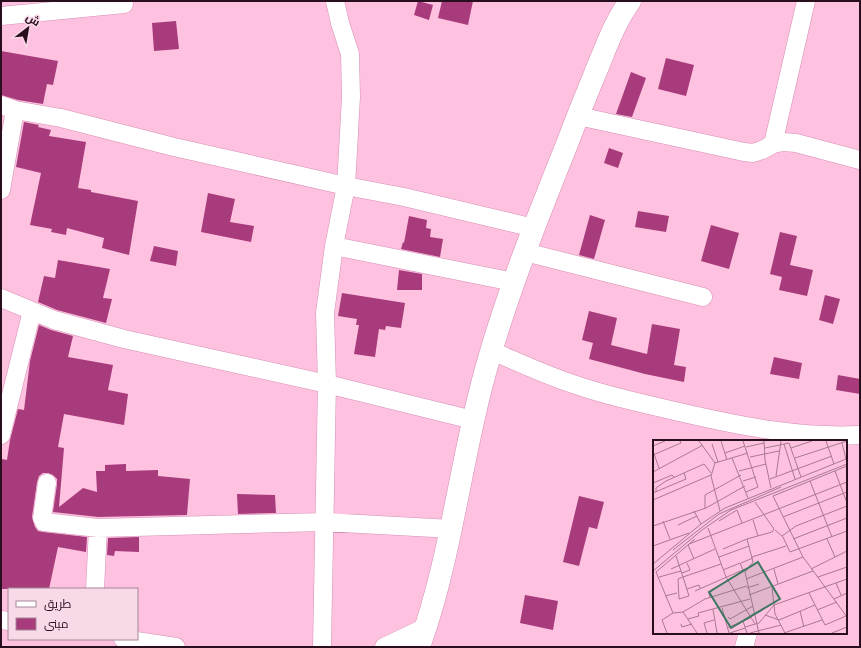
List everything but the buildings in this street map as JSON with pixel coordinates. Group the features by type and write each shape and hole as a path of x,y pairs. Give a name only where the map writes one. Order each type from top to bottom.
{"street":[{"path":"322,647 327,384 325,313 334,246 346,186 351,97 350,54 335,1"},
{"path":"418,647 439,585 482,383 514,282 578,116 617,22 630,1"},
{"path":"773,144 806,1"},
{"path":"1,16 124,4"},
{"path":"1,190 8,108 61,118 174,147 346,186 404,197 534,228"},
{"path":"578,116 744,152 758,151 773,144 783,142 860,160"},
{"path":"334,246 514,282"},
{"path":"525,252 703,297"},
{"path":"1,298 54,320 124,339 327,384 474,420"},
{"path":"1,435 32,311"},
{"path":"492,351 576,386 613,396 705,418 760,429 807,435 848,437"},
{"path":"47,483 42,521 98,528 324,522 452,529"},
{"path":"95,588 98,528"},
{"path":"384,647 426,627"},
{"path":"744,647 748,634"},
{"path":"130,640 176,647"}]}
